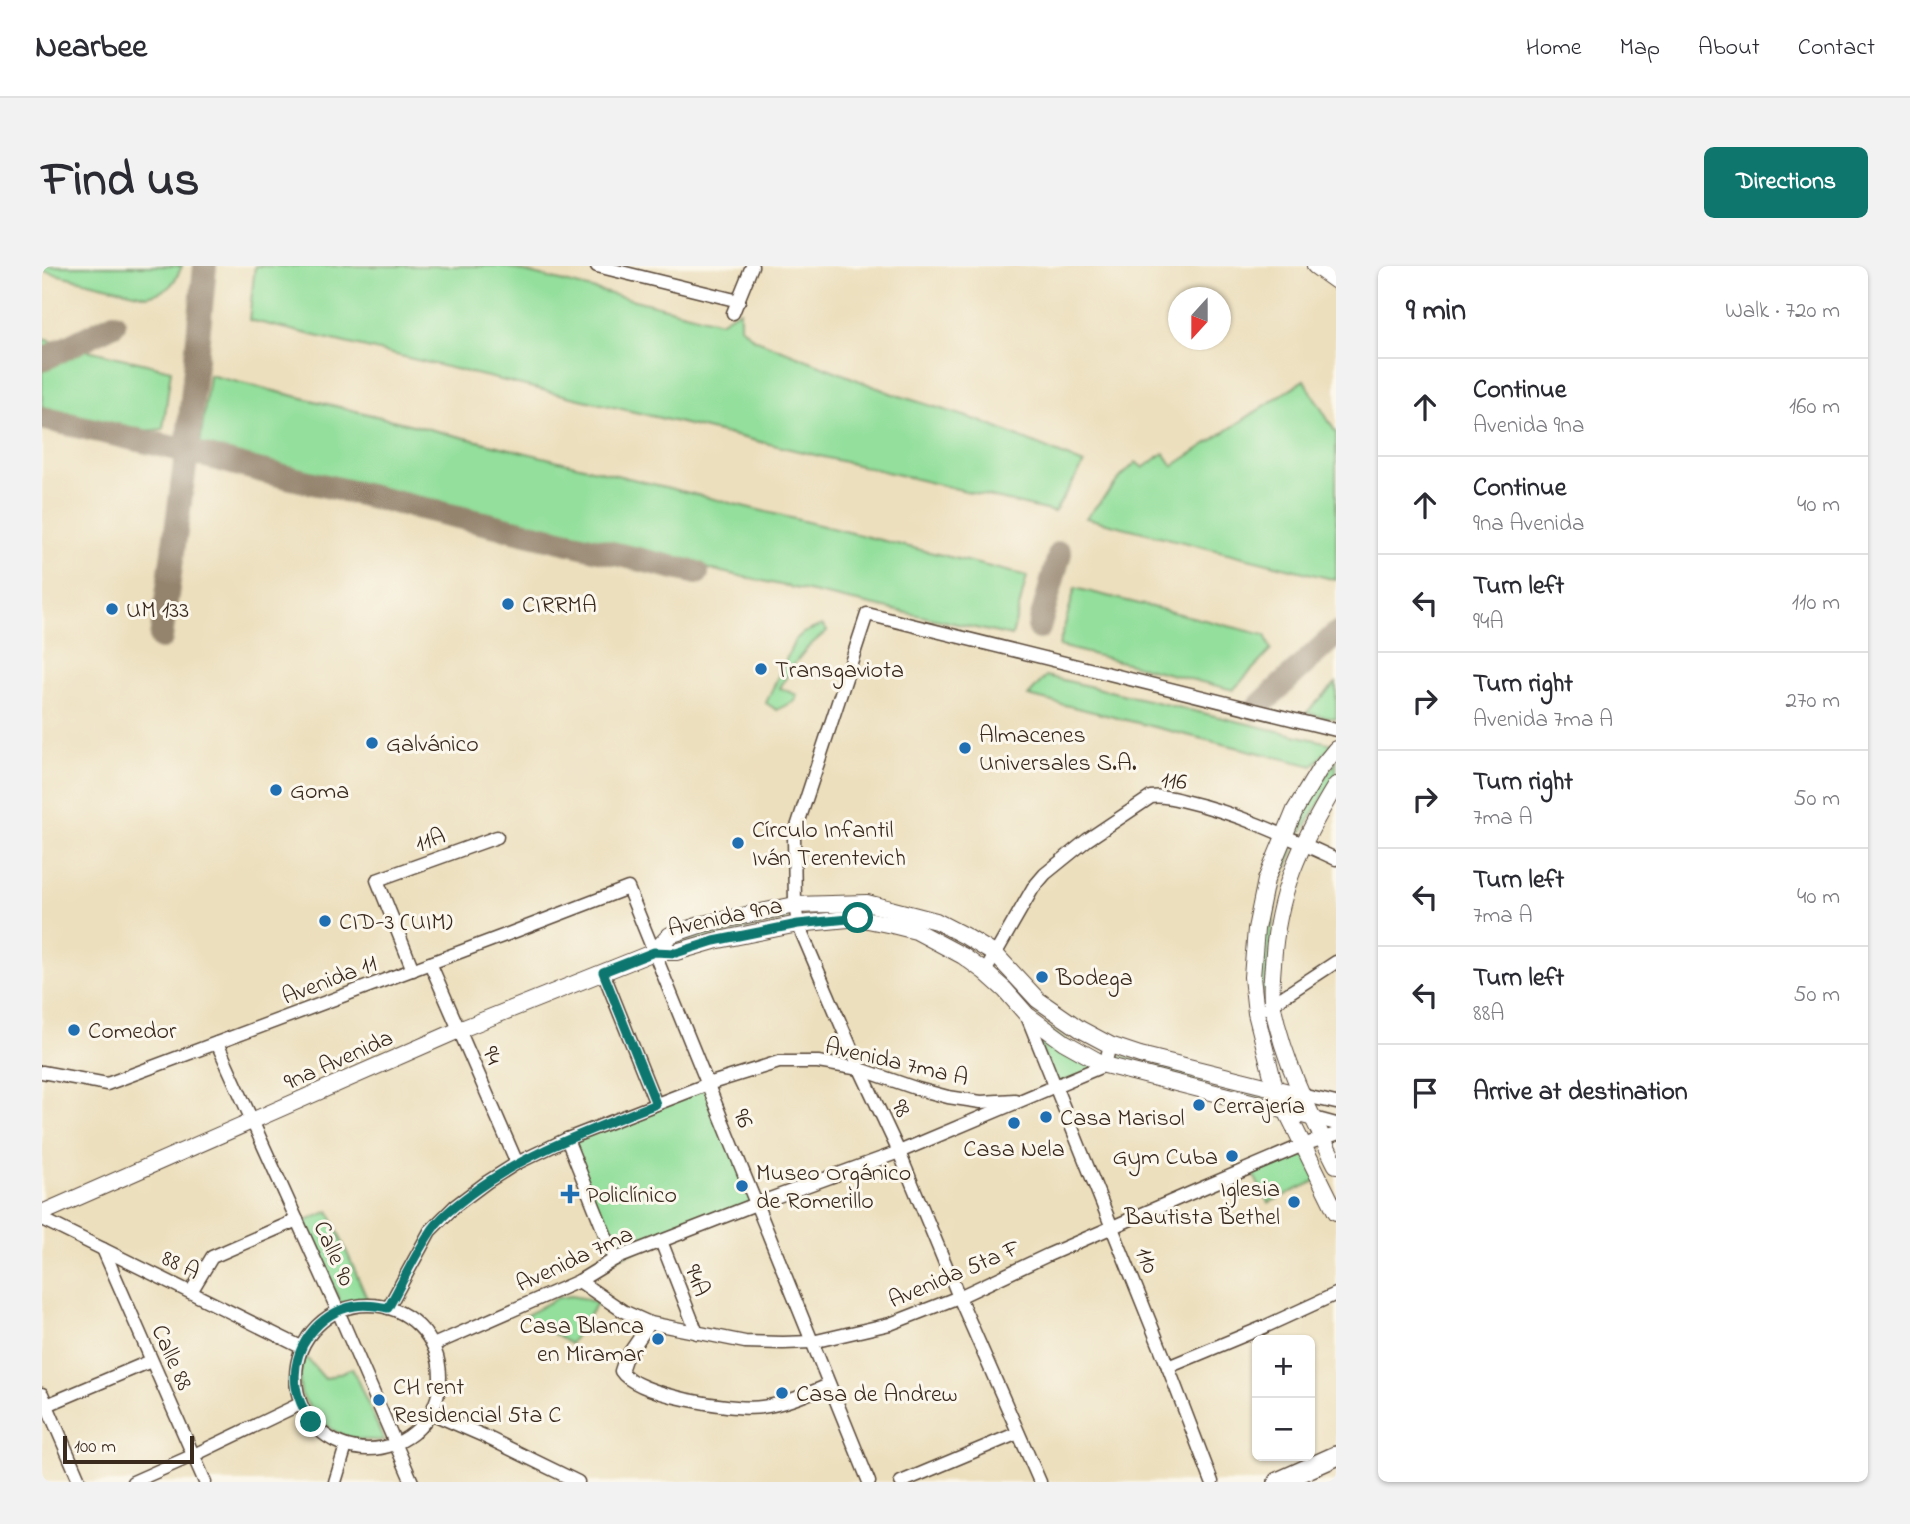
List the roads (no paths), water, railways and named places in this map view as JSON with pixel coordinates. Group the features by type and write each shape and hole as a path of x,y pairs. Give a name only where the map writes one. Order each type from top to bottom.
{"highway":[{"path":"1278,1482 1336,1456"}],"main road":[{"path":"1315,266 1336,281"},
{"path":"1336,749 1319,770 1295,810 1266,880 1259,909 1252,977 1256,1013 1275,1088 1336,1212"},
{"path":"1336,785 1315,818 1286,887 1278,918 1272,1004 1301,1095 1314,1118 1329,1136 1336,1165"},
{"name":"Avenida 9na","path":"654,952 670,935 703,924 795,905 867,903 936,921 1001,959 1038,1000 1080,1029 1110,1045 1301,1095"},
{"name":"Avenida 9na","path":"654,952 676,953 714,941 798,924 858,918 916,931 963,956 1005,990 1027,1015 1064,1042 1105,1065 1314,1118"},
{"name":"9na Avenida","path":"42,1216 459,1030 654,952"}],"street":[{"path":"598,266 739,301"},
{"path":"733,313 752,266"},
{"name":"98","path":"1040,1482 798,924 795,905 794,836 867,614 1336,730"},
{"name":"116","path":"985,972 1001,959 1010,929 1033,888 1045,874 1087,839 1151,797 1161,795 1236,816 1336,859"},
{"name":"11A","path":"413,970 377,880 497,837"},
{"name":"Avenida 11","path":"42,1072 107,1084 628,888"},
{"name":"96","path":"628,888 869,1482"},
{"path":"1256,1013 1336,962"},
{"name":"94","path":"430,963 517,1163"},
{"path":"603,972 656,1104"},
{"name":"110","path":"1027,1015 1212,1482"},
{"name":"Calle 90","path":"217,1043 412,1482"},
{"path":"1105,1065 1110,1045"},
{"name":"Avenida 7ma A","path":"388,1308 430,1231 455,1206 487,1182 517,1163 567,1139 708,1084 779,1062 818,1062 860,1069 918,1089 981,1102 1019,1100"},
{"name":"Avenida 7ma","path":"433,1345 579,1281 615,1259 899,1152 1105,1065"},
{"path":"1301,1095 1336,1103"},
{"path":"981,1102 986,1116"},
{"path":"1314,1118 1336,1124"},
{"name":"Avenida 5ta F","path":"579,1281 623,1311 650,1323 745,1342 812,1342 890,1324 959,1297 1112,1227 1329,1136"},
{"path":"567,1139 615,1259"},
{"name":"88 A","path":"42,1216 301,1347"},
{"path":"191,1292 212,1257 297,1220"},
{"name":"94A","path":"661,1241 697,1333"},
{"name":"Calle 88","path":"103,1249 205,1482"},
{"path":"1168,1367 1336,1294"},
{"path":"354,1306 388,1308 414,1322 433,1345 440,1368 439,1391 431,1413 416,1431 397,1444 363,1450 346,1447 327,1437 311,1422 300,1404 295,1385 301,1347 323,1320 338,1311 354,1306"},
{"path":"650,1323 625,1359 621,1371 632,1382 696,1402 730,1407 760,1407 791,1401 829,1385"},
{"path":"80,1482 44,1400 151,1360"},
{"path":"133,1482 300,1404"},
{"path":"431,1413 578,1482"},
{"path":"901,1482 1018,1433"},
{"path":"335,1482 346,1447"}],"place":[{"name":"CIRRMA","path":"508,604"},
{"name":"UM 133","path":"112,609"},
{"name":"Transgaviota","path":"761,669"},
{"name":"Galvánico","path":"372,743"},
{"name":"Almacenes Universales S.A.","path":"965,748"},
{"name":"Goma","path":"276,790"},
{"name":"Círculo Infantil Iván Terentevich","path":"738,843"},
{"name":"CID-3 (UIM)","path":"325,921"},
{"name":"Bodega","path":"1042,977"},
{"name":"Comedor","path":"74,1030"},
{"name":"Cerrajería","path":"1199,1105"},
{"name":"Casa Marisol","path":"1046,1117"},
{"name":"Casa Nela","path":"1014,1123"},
{"name":"Gym Cuba","path":"1232,1156"},
{"name":"Museo Orgánico de Romerillo","path":"742,1186"},
{"name":"Policlínico","path":"570,1194"},
{"name":"Iglesia Bautista Bethel","path":"1294,1202"},
{"name":"Casa Blanca en Miramar","path":"658,1339"},
{"name":"Casa de Andrew","path":"782,1393"},
{"name":"CH rent Residencial 5ta C","path":"379,1400"}]}
